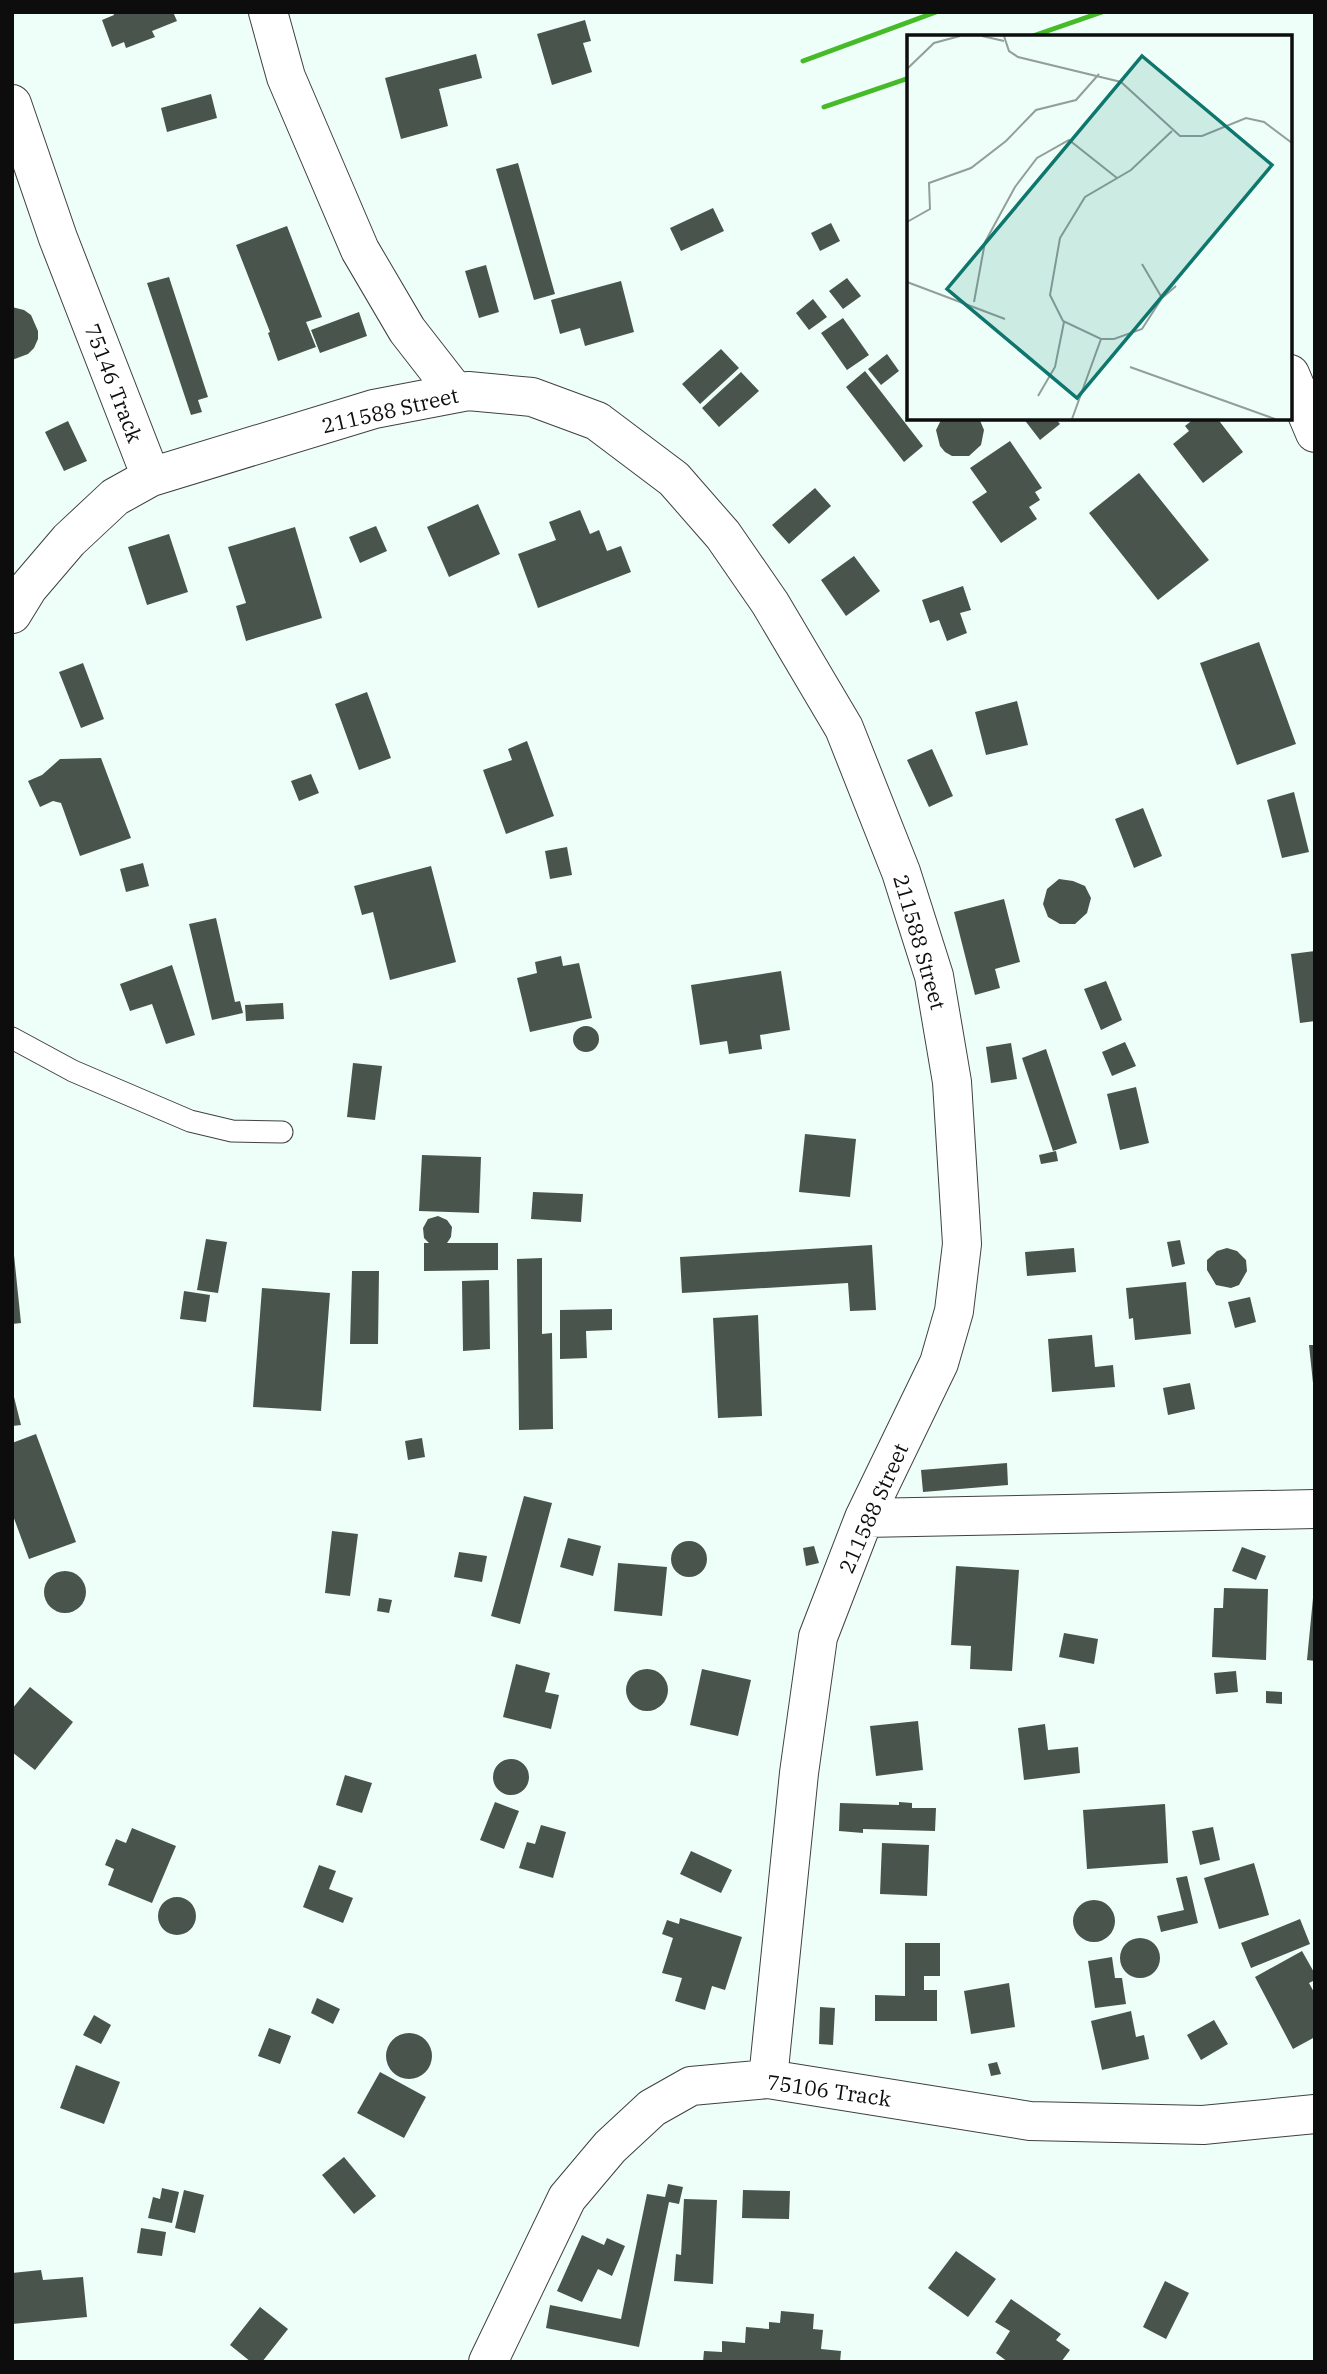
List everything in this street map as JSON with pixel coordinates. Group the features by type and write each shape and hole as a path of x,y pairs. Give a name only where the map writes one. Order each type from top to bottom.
{"street":[{"path":"268,12 286,77 360,250 407,330 456,393"},
{"name":"75146 Track","path":"12,104 58,238 151,477"},
{"path":"1292,379 1315,433"},
{"name":"211588 Street","path":"151,477 374,410 468,391 533,397 597,421 674,479 723,535 770,603 844,728 901,872 934,976 950,1068 962,1244 954,1311 939,1363 864,1518 818,1637 799,1773 768,2079"},
{"path":"12,614 29,588 69,540 115,497 151,477"},
{"path":"864,1518 1315,1509"},
{"name":"75106 Track","path":"488,2362 567,2199 610,2147 652,2108 691,2087 768,2079 1030,2121 1203,2124 1315,2114"}],"lane":[{"path":"12,1038 73,1071 190,1121 232,1131 282,1132"}],"building":[{"path":"113,12 173,12 177,21 152,31 155,37 126,48 124,42 112,47 102,20 114,15"},
{"path":"585,20 591,41 583,43 592,72 552,85 537,34"},
{"path":"476,54 482,78 439,89 448,126 401,139 385,78"},
{"path":"211,94 217,118 167,132 161,108"},
{"path":"518,163 555,294 534,300 496,169"},
{"path":"713,208 724,231 681,251 670,228"},
{"path":"831,223 840,241 820,251 811,233"},
{"path":"287,226 322,317 306,322 316,347 278,361 268,333 270,332 236,245"},
{"path":"486,265 499,312 479,318 465,271"},
{"path":"169,277 208,397 198,400 202,412 191,415 147,283"},
{"path":"847,278 861,296 843,309 829,291"},
{"path":"621,281 634,332 585,346 580,328 560,334 551,300"},
{"path":"813,299 827,317 809,330 796,313"},
{"path":"12,307 31,315 38,331 38,339 28,354 12,360"},
{"path":"359,312 367,336 320,353 311,330"},
{"path":"843,318 869,355 847,370 821,333"},
{"path":"721,349 739,368 700,404 682,384"},
{"path":"887,354 899,371 881,385 868,369"},
{"path":"865,371 923,446 904,462 846,387"},
{"path":"741,372 759,391 719,427 702,408"},
{"path":"941,420 980,420 984,430 981,445 969,456 952,456 940,446 936,430"},
{"path":"1025,420 1057,420 1060,424 1040,440"},
{"path":"1192,420 1219,420 1243,452 1203,483 1173,444 1189,431 1185,426"},
{"path":"68,421 87,461 64,471 45,432"},
{"path":"1010,441 1042,488 1035,492 1040,500 1029,507 1037,519 1001,543 972,502 987,492 970,468"},
{"path":"1139,473 1209,560 1158,600 1089,513"},
{"path":"815,488 831,506 789,544 772,525"},
{"path":"478,504 500,554 449,577 427,527"},
{"path":"580,510 590,534 599,530 607,551 621,546 631,572 538,608 518,554 556,540 549,522"},
{"path":"376,526 387,551 360,563 349,537"},
{"path":"295,527 322,618 246,641 236,606 246,603 228,547"},
{"path":"169,534 188,592 147,605 128,547"},
{"path":"854,556 880,591 846,616 821,580"},
{"path":"963,586 971,610 960,613 967,633 947,641 939,620 930,623 922,600"},
{"path":"1259,642 1296,744 1237,765 1200,663"},
{"path":"83,663 104,719 81,728 59,672"},
{"path":"367,692 391,758 359,770 335,704"},
{"path":"1017,701 1028,745 986,755 975,712"},
{"path":"527,741 554,816 506,834 483,770 512,760 508,749"},
{"path":"932,749 953,796 929,807 907,760"},
{"path":"101,758 131,838 80,856 61,803 53,801 40,807 28,781 42,775 60,759"},
{"path":"311,774 319,793 299,801 291,781"},
{"path":"1294,792 1309,852 1282,858 1267,800"},
{"path":"1143,808 1162,856 1134,868 1115,819"},
{"path":"567,847 572,875 550,879 545,851"},
{"path":"143,863 149,886 126,892 120,869"},
{"path":"431,866 456,962 390,980 373,912 362,915 354,886"},
{"path":"1059,879 1085,886 1091,898 1087,913 1075,924 1060,924 1048,917 1043,904 1047,889"},
{"path":"1004,899 1020,962 995,969 1000,988 975,995 954,912"},
{"path":"216,918 235,1002 240,1001 243,1013 212,1020 189,924"},
{"path":"1315,951 1315,1021 1300,1023 1291,954"},
{"path":"561,956 563,966 579,963 592,1018 530,1032 517,978 537,973 535,962"},
{"path":"172,965 195,1035 166,1044 152,1004 130,1011 120,984"},
{"path":"781,971 790,1030 760,1035 762,1049 729,1054 727,1041 700,1045 691,985"},
{"path":"1106,981 1122,1020 1101,1030 1084,989"},
{"path":"283,1003 284,1019 246,1021 245,1005"},
{"path":"586,1026 595,1030 599,1039 595,1048 586,1052 577,1048 573,1039 577,1030"},
{"path":"1125,1042 1136,1066 1112,1076 1102,1052"},
{"path":"1011,1043 1017,1079 991,1083 986,1047"},
{"path":"1046,1049 1077,1143 1053,1151 1022,1058"},
{"path":"353,1063 382,1066 375,1120 347,1117"},
{"path":"1136,1087 1149,1143 1120,1150 1107,1094"},
{"path":"805,1134 856,1139 850,1197 799,1192"},
{"path":"1056,1151 1058,1161 1041,1164 1039,1155"},
{"path":"422,1155 481,1157 479,1213 419,1211"},
{"path":"533,1192 583,1194 581,1222 531,1219"},
{"path":"438,1216 447,1220 452,1227 447,1243 498,1243 498,1270 424,1271 424,1243 429,1243 424,1238 423,1228 428,1219"},
{"path":"206,1239 227,1242 218,1293 197,1290"},
{"path":"1180,1240 1185,1264 1172,1267 1167,1242"},
{"path":"872,1245 876,1310 850,1311 848,1283 682,1293 680,1257"},
{"path":"1074,1248 1076,1272 1027,1276 1025,1252"},
{"path":"1227,1248 1237,1251 1246,1260 1247,1271 1239,1285 1231,1288 1216,1285 1207,1270 1207,1260 1217,1251"},
{"path":"12,1255 21,1323 12,1324"},
{"path":"542,1258 542,1334 552,1333 553,1429 519,1430 517,1259"},
{"path":"352,1271 379,1271 378,1344 350,1344"},
{"path":"489,1280 490,1349 463,1351 462,1281"},
{"path":"1186,1282 1191,1334 1135,1340 1133,1318 1129,1319 1126,1288"},
{"path":"262,1288 330,1293 321,1411 253,1407"},
{"path":"184,1291 210,1295 206,1322 180,1319"},
{"path":"1250,1297 1256,1322 1235,1328 1228,1302"},
{"path":"612,1309 612,1330 586,1331 587,1358 560,1359 560,1310"},
{"path":"758,1315 762,1416 718,1418 713,1318"},
{"path":"1092,1335 1095,1367 1113,1365 1115,1387 1052,1392 1048,1339"},
{"path":"1309,1345 1315,1345 1315,1383 1313,1383"},
{"path":"1190,1383 1195,1409 1168,1415 1163,1388"},
{"path":"12,1394 21,1425 12,1426"},
{"path":"36,1434 76,1542 29,1559 12,1513 12,1443"},
{"path":"422,1438 425,1457 408,1460 405,1441"},
{"path":"1007,1463 1008,1485 923,1492 921,1470"},
{"path":"524,1496 552,1503 520,1624 491,1616"},
{"path":"332,1531 358,1534 350,1596 325,1593"},
{"path":"568,1538 601,1546 593,1576 560,1567"},
{"path":"689,1541 702,1546 707,1559 702,1572 689,1577 676,1572 671,1559 676,1546"},
{"path":"814,1546 819,1563 806,1566 803,1548"},
{"path":"1242,1547 1266,1556 1256,1580 1232,1571"},
{"path":"459,1552 487,1556 482,1582 454,1577"},
{"path":"618,1563 667,1567 662,1616 614,1611"},
{"path":"956,1566 1019,1570 1012,1671 970,1669 971,1646 951,1645"},
{"path":"65,1571 80,1577 86,1592 80,1607 65,1613 50,1607 44,1592 50,1577"},
{"path":"1224,1588 1268,1589 1266,1660 1212,1657 1214,1608 1223,1608"},
{"path":"379,1598 392,1600 389,1613 377,1611"},
{"path":"1315,1598 1315,1661 1307,1660"},
{"path":"1064,1633 1098,1639 1094,1664 1059,1657"},
{"path":"516,1664 550,1673 545,1692 559,1695 551,1729 503,1717"},
{"path":"647,1669 662,1675 668,1690 662,1705 647,1711 632,1705 626,1690 632,1675"},
{"path":"702,1669 751,1680 738,1736 690,1725"},
{"path":"1236,1671 1238,1692 1216,1694 1214,1673"},
{"path":"30,1687 73,1722 35,1770 12,1752 12,1709"},
{"path":"1266,1691 1282,1692 1282,1704 1266,1703"},
{"path":"918,1721 923,1770 876,1776 870,1726"},
{"path":"1045,1724 1048,1750 1078,1747 1080,1773 1024,1780 1018,1728"},
{"path":"511,1759 524,1764 529,1777 524,1790 511,1795 498,1790 493,1777 498,1764"},
{"path":"345,1775 372,1783 362,1813 336,1805"},
{"path":"495,1802 519,1811 504,1849 480,1840"},
{"path":"899,1802 912,1803 912,1808 936,1808 935,1831 839,1831 840,1803 899,1805"},
{"path":"1165,1804 1168,1863 1087,1869 1083,1810"},
{"path":"541,1825 566,1832 553,1878 519,1868 527,1842 535,1844"},
{"path":"1213,1827 1220,1860 1200,1865 1192,1831"},
{"path":"132,1828 176,1846 152,1903 108,1885 114,1869 105,1865 116,1839 126,1843"},
{"path":"882,1843 929,1845 927,1896 880,1894"},
{"path":"691,1851 732,1870 721,1893 680,1874"},
{"path":"1254,1863 1269,1915 1219,1929 1204,1878"},
{"path":"319,1865 336,1871 329,1889 353,1898 343,1923 303,1907"},
{"path":"1187,1876 1198,1923 1161,1932 1157,1916 1184,1910 1176,1878"},
{"path":"177,1897 190,1903 196,1916 190,1929 177,1935 164,1929 158,1916 164,1903"},
{"path":"1094,1900 1109,1906 1115,1921 1109,1936 1094,1942 1079,1936 1073,1921 1079,1906"},
{"path":"680,1918 742,1937 725,1990 712,1986 705,2010 675,2001 682,1978 662,1973 673,1938 662,1934 667,1920 679,1924"},
{"path":"1300,1919 1310,1944 1251,1968 1241,1943"},
{"path":"1140,1938 1148,1939 1154,1944 1159,1950 1159,1966 1154,1972 1148,1977 1140,1978 1132,1977 1126,1972 1121,1966 1120,1958 1121,1950 1126,1944 1132,1939"},
{"path":"905,1943 940,1943 940,1976 924,1976 924,1990 937,1990 937,2021 875,2021 875,1995 905,1996"},
{"path":"1302,1951 1315,1974 1315,1980 1309,1983 1315,1994 1315,2037 1293,2049 1255,1977"},
{"path":"1112,1957 1115,1978 1122,1978 1126,2004 1095,2008 1088,1961"},
{"path":"1009,1983 1015,2027 971,2034 964,1991"},
{"path":"317,1998 340,2009 333,2024 311,2013"},
{"path":"820,2007 835,2008 833,2045 819,2044"},
{"path":"1131,2011 1136,2037 1144,2035 1149,2059 1102,2070 1091,2021"},
{"path":"94,2015 111,2025 101,2044 83,2035"},
{"path":"1214,2020 1228,2044 1201,2060 1187,2035"},
{"path":"269,2028 291,2036 280,2064 258,2056"},
{"path":"409,2033 425,2040 432,2056 425,2072 409,2079 393,2072 386,2056 393,2040"},
{"path":"997,2062 1001,2074 991,2076 988,2064"},
{"path":"76,2065 120,2082 104,2124 60,2108"},
{"path":"380,2072 426,2097 404,2138 357,2113"},
{"path":"344,2157 376,2196 354,2214 322,2175"},
{"path":"668,2184 683,2187 679,2204 669,2202 639,2347 546,2328 550,2305 621,2319 647,2194 665,2197"},
{"path":"162,2188 179,2192 172,2223 148,2218 153,2197 160,2199"},
{"path":"184,2190 204,2195 195,2233 175,2228"},
{"path":"743,2190 790,2191 789,2219 742,2218"},
{"path":"684,2199 717,2200 713,2284 674,2281 676,2254 681,2255"},
{"path":"141,2228 166,2232 162,2256 137,2253"},
{"path":"582,2235 604,2245 607,2238 625,2246 612,2276 598,2269 582,2302 557,2291"},
{"path":"956,2251 996,2279 968,2317 928,2288"},
{"path":"41,2270 43,2280 83,2277 87,2317 12,2324 12,2273"},
{"path":"1165,2281 1189,2293 1166,2339 1143,2327"},
{"path":"1011,2299 1061,2334 1056,2340 1070,2350 1061,2362 1008,2362 996,2353 1010,2331 995,2322"},
{"path":"260,2307 288,2329 262,2362 251,2362 230,2345"},
{"path":"781,2311 814,2314 813,2329 823,2330 821,2349 841,2351 840,2362 703,2362 704,2351 722,2352 722,2341 745,2343 746,2327 769,2329 769,2322 780,2323"}],"railway":[{"path":"803,61 936,12"},
{"path":"1036,35 1102,12"},
{"path":"824,107 907,79"}]}
